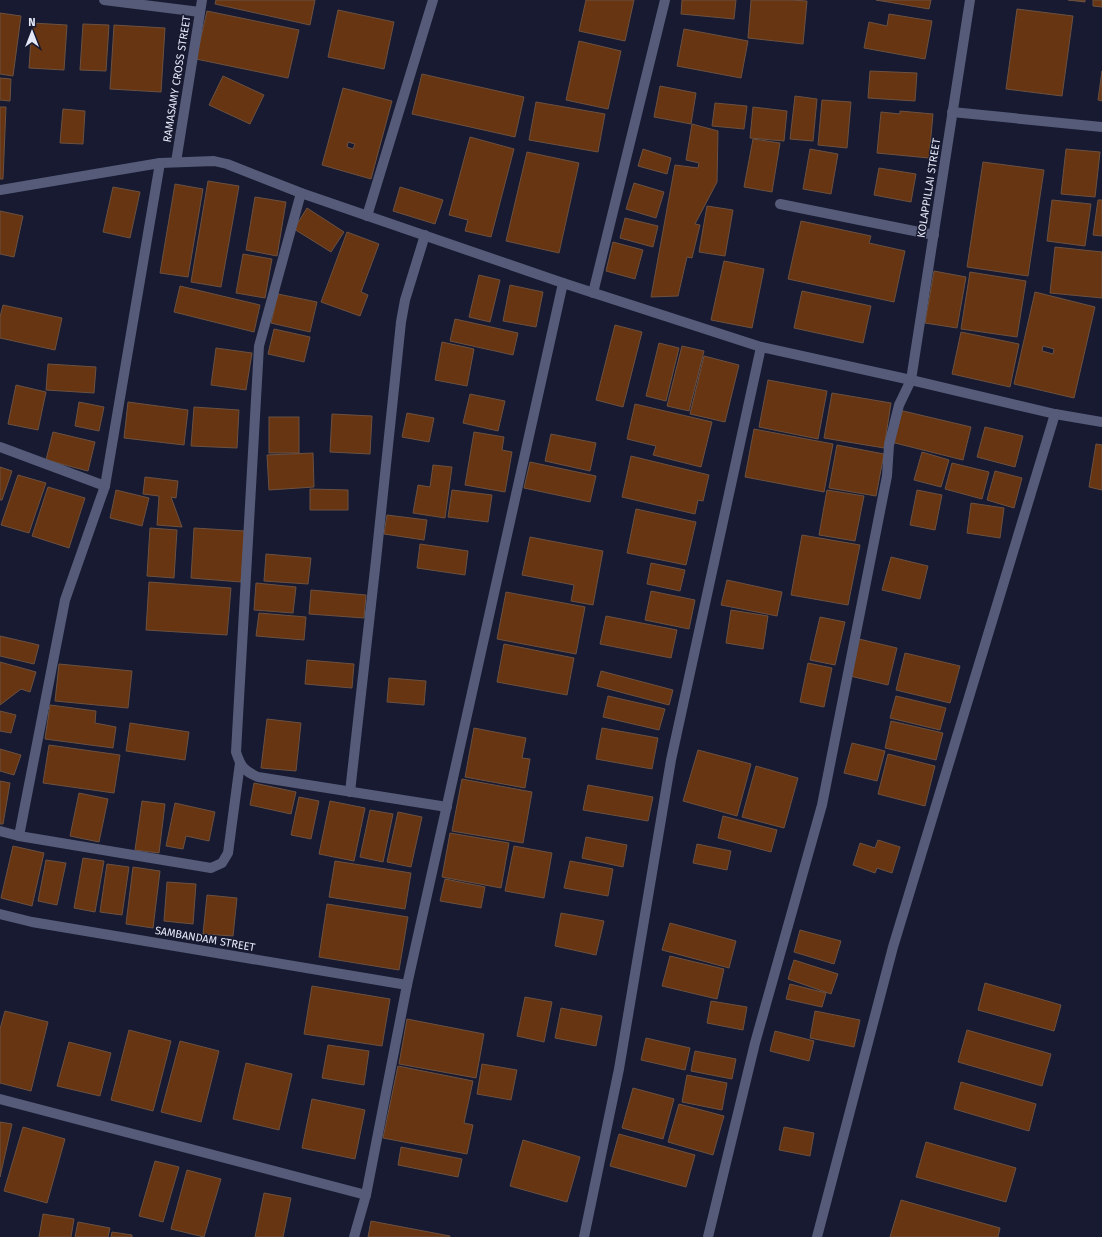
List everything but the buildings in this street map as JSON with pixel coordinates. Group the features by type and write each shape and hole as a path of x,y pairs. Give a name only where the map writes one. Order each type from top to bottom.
{"street":[{"path":"104,0 200,12"},
{"name":"RAMASAMY CROSS STREET","path":"176,162 202,0"},
{"path":"367,216 433,0"},
{"path":"593,293 665,0"},
{"name":"KOLAPPILLAI STREET","path":"708,1237 755,1043 822,805 886,476 889,445 899,405 911,380 970,0"},
{"path":"952,112 1102,127"},
{"path":"0,190 160,163 214,161 227,164 301,193 563,283 761,347 1055,414 1102,422"},
{"path":"18,836 65,600 105,486 160,163"},
{"path":"301,193 259,346 236,752 240,763 247,772 258,777 447,807"},
{"path":"780,204 934,235"},
{"path":"350,792 401,322 405,300 424,235"},
{"path":"354,1237 366,1195 407,985 563,283"},
{"path":"584,1237 619,1069 672,760 761,347"},
{"path":"817,1237 894,947 1055,414"},
{"path":"0,447 105,486"},
{"path":"0,831 18,836 211,868 222,863 228,853 240,763"},
{"name":"SAMBANDAM STREET","path":"0,914 32,922 407,985"},
{"path":"0,1099 366,1195"}]}
